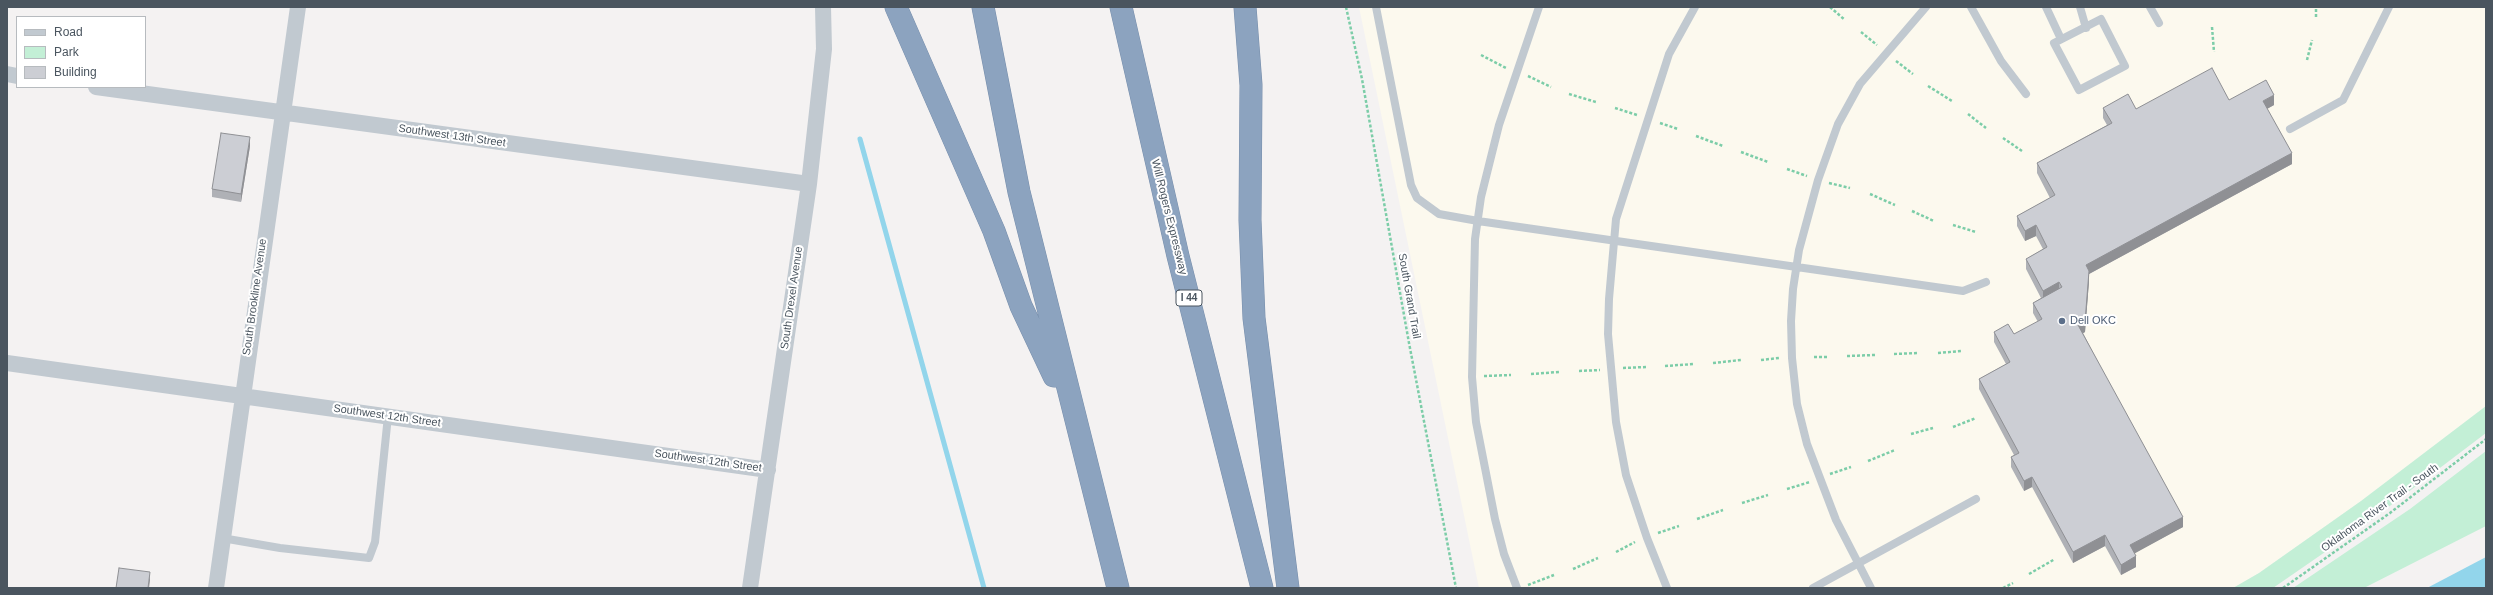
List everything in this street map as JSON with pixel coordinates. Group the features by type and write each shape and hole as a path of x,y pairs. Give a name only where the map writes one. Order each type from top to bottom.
{"highway":[{"path":"896,7 994,231 1021,306 1076,422"},
{"path":"983,7 1019,192 1118,588"},
{"name":"Will Rogers Expressway","path":"1121,7 1177,249 1262,588"},
{"path":"1245,7 1251,85 1250,220 1253,297 1260,378 1288,588"}],"street":[{"name":"South Brookline Avenue","path":"216,588 241,396 281,114 298,7"},
{"name":"South Drexel Avenue","path":"750,588 809,184 824,49 823,7"},
{"name":"Southwest 13th Street","path":"103,88 281,114 809,184"},
{"name":"Southwest 12th Street","path":"7,362 768,470"}],"lane":[{"path":"1376,7 1411,185 1417,198 1438,214 1963,291 1986,282"},
{"path":"1517,588 1504,554 1495,519 1476,422 1472,377 1473,324 1478,221 1498,125 1539,7"},
{"path":"1667,588 1647,538 1626,475 1616,422 1608,334 1616,220 1669,54 1695,7"},
{"path":"1871,588 1836,520 1819,479 1807,444 1797,404 1791,321 1797,267 1818,180 1838,124 1860,84 1926,7"},
{"path":"1971,7 2001,61 2026,94"},
{"path":"2046,7 2061,39"},
{"path":"2080,7 2086,28"},
{"path":"2150,7 2159,23"},
{"path":"2290,129 2343,100 2389,7"},
{"path":"2101,19 2125,66 2079,90 2054,43 2086,28 2101,19"},
{"path":"222,538 280,548 369,558 375,542 388,416"},
{"path":"1813,588 1976,499"}],"path":[{"name":"South Grand Trail","path":"1346,7 1362,79 1410,350 1456,588"},
{"path":"1830,7 1845,20"},
{"path":"2316,7 2316,17"},
{"path":"2212,27 2214,52"},
{"path":"1861,32 1879,46"},
{"path":"2307,60 2312,40"},
{"path":"1482,55 1507,68"},
{"path":"1894,60 1913,74"},
{"path":"1526,75 1551,87"},
{"path":"1928,86 1952,101"},
{"path":"1569,94 1596,102"},
{"path":"1615,108 1637,115"},
{"path":"1968,114 1986,128"},
{"path":"1656,121 1678,129"},
{"path":"1696,136 1723,146"},
{"path":"2003,138 2022,151"},
{"path":"1741,152 1768,162"},
{"path":"1786,169 1808,176"},
{"path":"1827,183 1850,188"},
{"path":"1870,194 1895,205"},
{"path":"1912,211 1934,221"},
{"path":"1954,225 1976,232"},
{"path":"1938,353 1961,351"},
{"path":"1894,354 1918,353"},
{"path":"1847,356 1875,355"},
{"path":"1814,357 1827,357"},
{"path":"1761,360 1774,359"},
{"path":"1712,363 1741,360"},
{"path":"1665,366 1694,364"},
{"path":"1622,369 1646,367"},
{"path":"1579,371 1593,370"},
{"path":"1531,374 1559,372"},
{"path":"1484,376 1511,375"},
{"path":"1953,427 1976,418"},
{"path":"1911,434 1933,428"},
{"name":"Oklahoma River Trail - South","path":"2283,588 2390,513 2486,439"},
{"path":"1868,461 1895,450"},
{"path":"1828,475 1851,467"},
{"path":"1787,489 1810,482"},
{"path":"1742,503 1768,495"},
{"path":"1697,519 1723,510"},
{"path":"1656,534 1679,526"},
{"path":"1616,552 1638,541"},
{"path":"1573,569 1598,558"},
{"path":"2029,574 2055,559"},
{"path":"1528,585 1554,575"},
{"path":"2002,588 2012,583"}],"shaded area":[{"path":"1359,7 2486,7 2486,406 2361,501 2259,573 2233,588 1479,588"}],"green space":[{"path":"2486,406 2486,433 2370,521 2273,588 2233,588 2259,573 2361,501"},
{"path":"2486,451 2486,526 2364,588 2293,588 2410,509"}],"water":[{"path":"2486,557 2486,588 2427,588"}],"building":[{"name":"Dell OKC","path":"2212,68 2229,100 2266,80 2274,95 2263,101 2292,153 2086,265 2089,271 2085,322 2078,325 2183,517 2130,545 2136,556 2121,565 2105,535 2073,552 2032,477 2024,481 2011,457 2019,453 1979,379 2010,362 1994,332 2008,324 2014,334 2042,319 2033,303 2062,287 2059,282 2043,291 2026,259 2047,247 2036,225 2025,231 2017,216 2055,195 2037,163 2112,123 2103,108 2128,94 2136,109"},
{"path":"221,133 250,137 241,194 212,189"},
{"path":"119,568 150,572 148,588 116,588"}],"waterway":[{"path":"860,139 984,588"}],"place":[{"name":"Dell OKC","path":"2062,321"}]}
